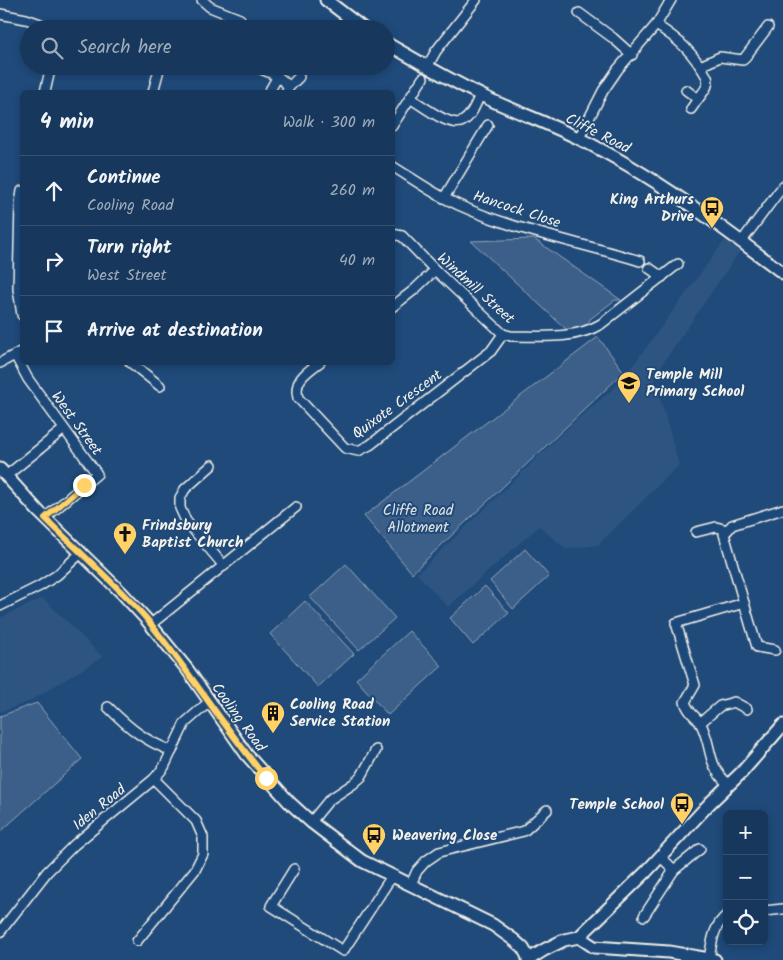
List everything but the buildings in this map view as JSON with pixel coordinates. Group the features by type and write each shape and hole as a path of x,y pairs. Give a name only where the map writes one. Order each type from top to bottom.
{"main road":[{"path":"326,0 352,20"},
{"name":"Cliffe Road","path":"395,50 425,73 579,138 660,184 742,241 783,273"},
{"name":"Cooling Road","path":"3,472 48,521 129,600 187,669 247,755 289,802 311,822 362,861 494,925 523,948 528,960"},
{"path":"528,960 564,940 579,937 661,857 783,725"},
{"path":"579,937 594,947 669,952 712,959"}],"street":[{"path":"202,0 210,7 240,20"},
{"path":"395,121 441,44 476,0"},
{"path":"579,138 603,91 618,69 656,25 671,0"},
{"path":"579,13 632,54"},
{"path":"0,14 29,20"},
{"path":"656,25 674,36 690,50 708,82 707,88 691,109"},
{"path":"700,66 720,58 743,60 768,27"},
{"path":"45,90 49,75"},
{"path":"154,90 158,75"},
{"path":"269,75 284,84"},
{"path":"273,90 299,77"},
{"path":"686,90 698,99"},
{"path":"410,98 449,122 458,124 467,118 480,95"},
{"path":"444,198 488,125"},
{"name":"Hancock Close","path":"395,168 444,198 518,227 640,261"},
{"path":"742,241 783,186"},
{"path":"20,203 18,289 20,302"},
{"name":"Windmill Street","path":"395,235 402,236 503,334 511,336 574,336 590,331 678,264"},
{"path":"649,268 662,277"},
{"path":"395,305 435,270"},
{"name":"Quixote Crescent","path":"316,365 300,378 296,389 298,398 345,448 358,451 370,445 491,350 503,334"},
{"path":"0,363 19,353"},
{"name":"West Street","path":"23,365 28,379 96,474 48,521"},
{"path":"134,365 160,386"},
{"path":"3,472 64,429"},
{"path":"212,466 185,489 180,498 180,508 183,518 224,566"},
{"path":"150,625 296,507"},
{"path":"774,650 757,647 724,534 732,525 783,509"},
{"path":"696,532 716,527 728,530"},
{"path":"0,606 40,586 81,553"},
{"path":"729,785 719,776 714,768 700,723 688,712 685,702 695,685 676,623 744,603"},
{"name":"Iden Road","path":"0,932 47,872 74,845 154,779 164,767 185,723 209,702"},
{"path":"700,723 720,706 734,702 748,709"},
{"path":"108,707 125,725 140,736 172,751"},
{"path":"311,822 329,800 361,777 376,750"},
{"path":"137,941 195,870 202,854 203,837 196,821 154,779"},
{"path":"411,884 417,871 426,861 439,852 524,831 547,810"},
{"path":"644,916 674,870 700,848"},
{"path":"661,857 674,870"},
{"path":"294,869 270,906 343,951 392,876"},
{"path":"768,911 783,909"},
{"path":"712,959 715,931 723,918"}],"shaded area":[{"name":"Temple Mill Primary School","path":"725,240 740,251 654,376 679,465 598,545 566,549 539,526 448,607 417,574 572,424 620,383"},
{"path":"43,598 103,657 28,702 0,712 0,618"}],"green space":[{"path":"534,239 621,300 615,300 590,319 587,326 568,331 471,241"},
{"name":"Cliffe Road Allotment","path":"598,337 624,372 412,573 364,516"},
{"path":"525,549 549,576 513,609 490,581"},
{"path":"346,564 395,618 359,650 310,597"},
{"path":"485,586 509,613 473,645 450,618"},
{"path":"305,601 354,654 318,687 270,634"},
{"path":"409,631 442,666 388,715 356,679"},
{"path":"37,703 82,759 0,832 0,716"}],"place":[{"name":"King Arthurs Drive","path":"712,229"},
{"name":"Temple Mill Primary School","path":"629,404"},
{"name":"Frindsbury Baptist Church","path":"125,555"},
{"name":"Cooling Road Service Station","path":"273,734"},
{"name":"Temple School","path":"682,825"},
{"name":"Weavering Close","path":"374,856"}],"route":[{"path":"84,485 45,518 146,618 187,669 229,731 266,778"}]}
